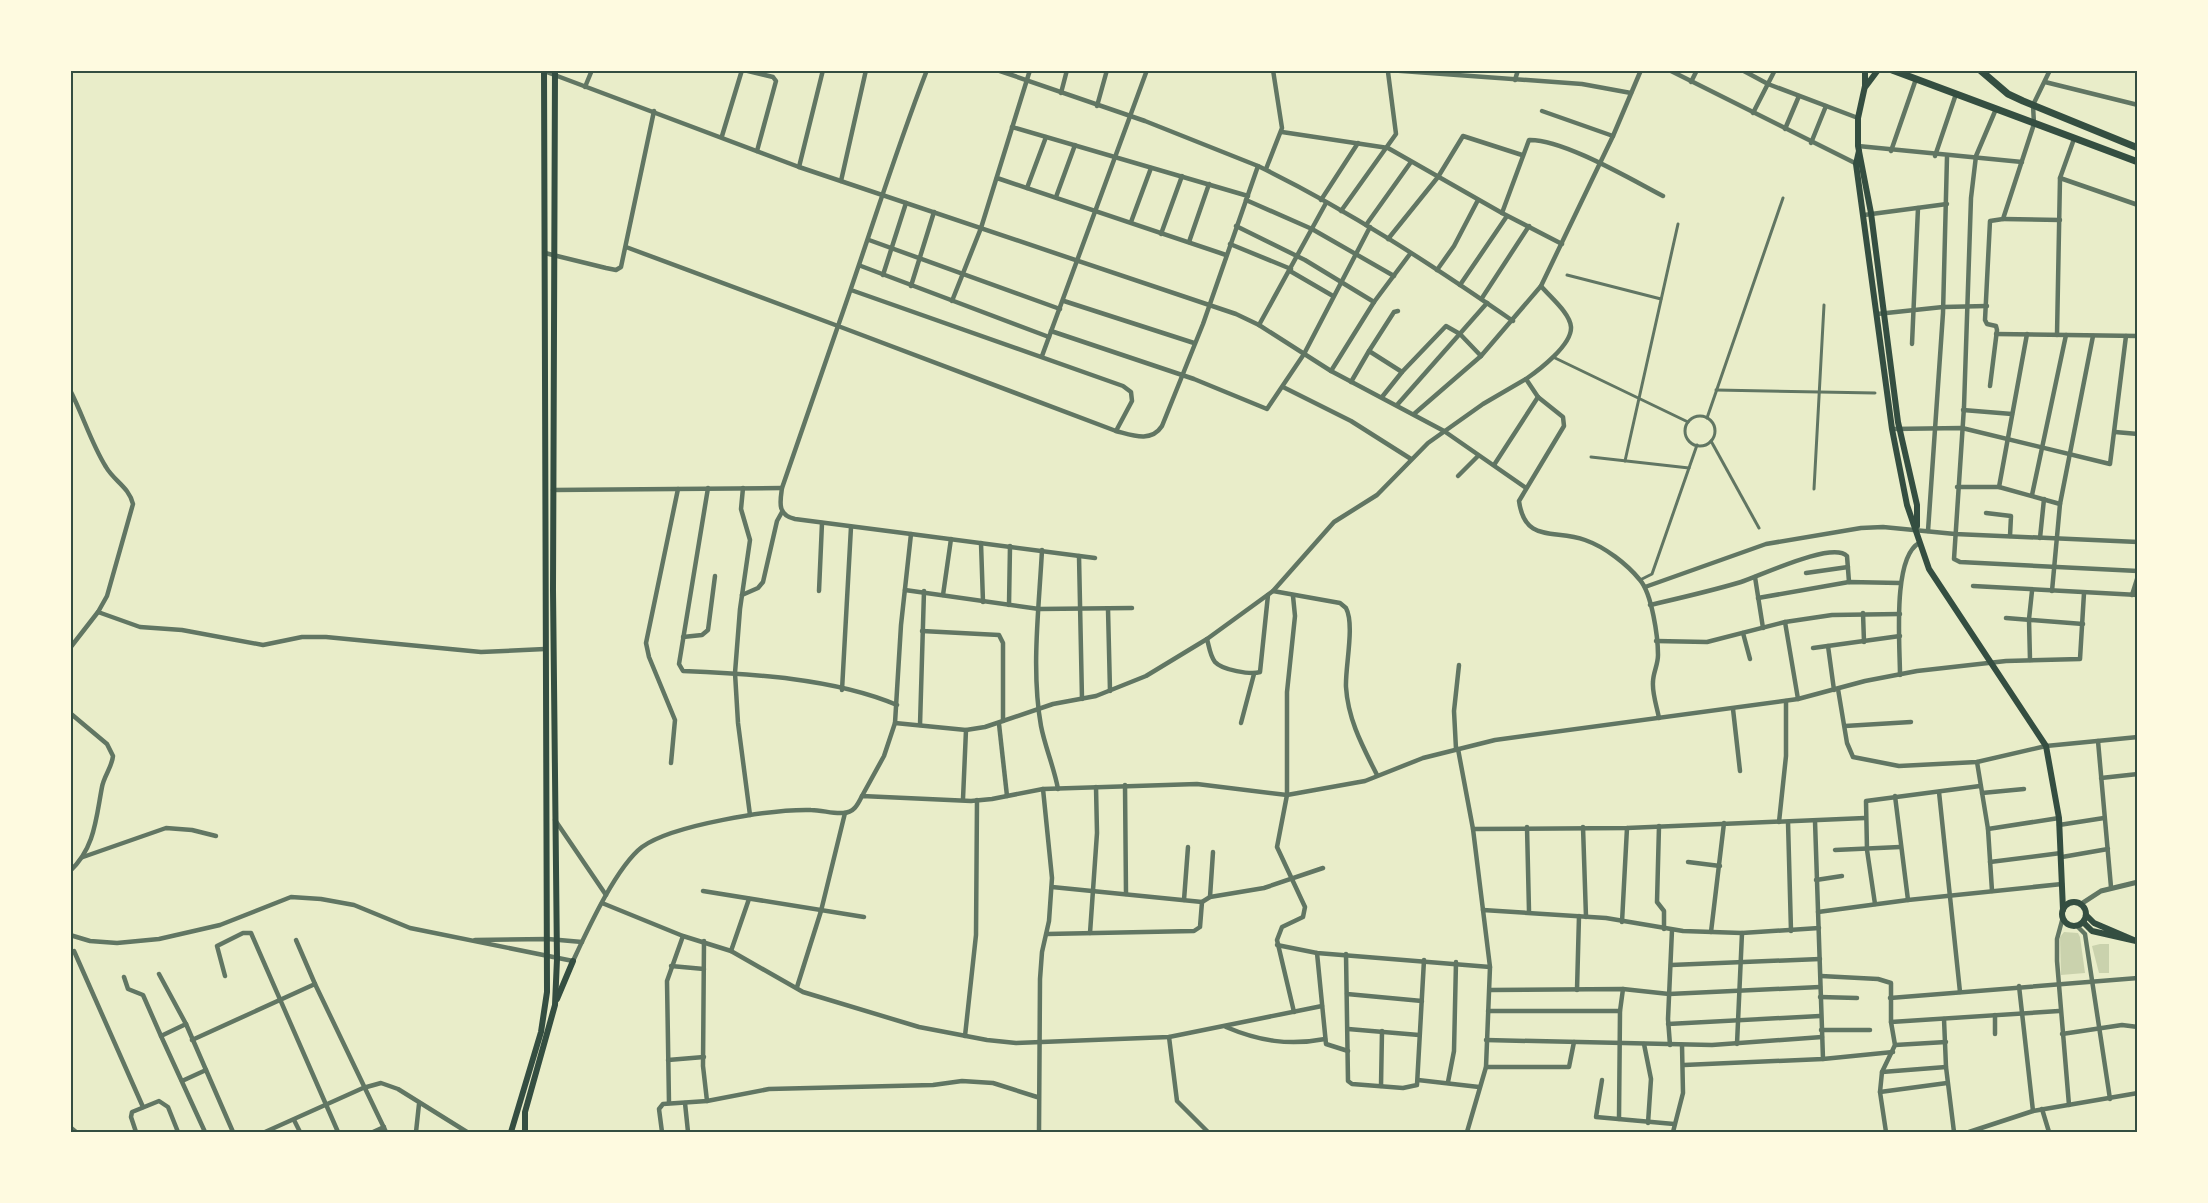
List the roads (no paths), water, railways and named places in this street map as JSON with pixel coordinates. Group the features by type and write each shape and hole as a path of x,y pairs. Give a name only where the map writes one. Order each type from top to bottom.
{"main road":[{"path":"1865,70 1865,86 1858,118 1860,164 1907,505 1919,530"},
{"path":"1865,86 1878,70"},
{"path":"1892,70 2138,162"},
{"path":"1906,70 1916,79"},
{"path":"1980,70 2008,94 2138,148"},
{"path":"511,1132 545,1015 548,957 544,71"},
{"path":"555,72 553,490 557,940 555,1005"},
{"path":"1895,428 1917,505 1919,543 1929,569 2046,746 2059,822 2062,855 2062,917 2070,925 2080,924 2092,931 2137,941"},
{"path":"2062,884 2067,895 2078,903 2094,923 2137,941"},
{"path":"2063,910 2068,904 2078,903"},
{"path":"2080,924 2086,915"},
{"path":"525,1132 525,1112 555,1005 573,961"}],"street":[{"path":"585,87 592,70"},
{"path":"722,136 743,70 773,77 776,81 757,151"},
{"path":"799,167 823,70"},
{"path":"841,181 866,70"},
{"path":"742,595 758,588 763,582 777,521 782,512 783,488 927,70"},
{"path":"997,70 1266,169 1368,226 1513,321"},
{"path":"952,301 981,228 1030,70"},
{"path":"1062,93 1067,70"},
{"path":"1097,106 1107,70"},
{"path":"1042,356 1147,70"},
{"path":"1266,169 1282,132 1273,70"},
{"path":"1515,80 1518,70"},
{"path":"1414,414 1481,356 1541,286 1613,136 1641,70"},
{"path":"1669,70 1811,143 1860,164"},
{"path":"1691,82 1697,70"},
{"path":"1742,70 1768,84 1858,118"},
{"path":"1753,113 1775,70"},
{"path":"1989,80 1992,70"},
{"path":"2003,219 2034,124 2033,105 2050,70"},
{"path":"544,71 555,72 585,87 722,136 799,167 1208,305 1259,325 1331,371 1444,431 1526,488"},
{"path":"1341,211 1396,134 1388,71 1582,84 1631,93"},
{"path":"1892,151 1916,79"},
{"path":"2045,82 2138,105"},
{"path":"1935,156 1956,94"},
{"path":"1785,129 1799,96"},
{"path":"1811,143 1826,106"},
{"path":"1996,109 1976,156 1971,198 1963,410 1955,534 1956,561 2138,571"},
{"path":"545,253 616,270 622,266 654,111"},
{"path":"1542,111 1613,136"},
{"path":"1012,127 1209,184 1247,198 1312,229 1394,276"},
{"path":"1282,132 1388,148 1505,215 1562,244"},
{"path":"1388,239 1438,177 1462,136 1522,155"},
{"path":"1027,188 1046,137"},
{"path":"1460,285 1505,215 1522,155 1527,142 1532,139 1600,163 1663,196"},
{"path":"2057,335 2060,178 2074,139"},
{"path":"1321,200 1358,143"},
{"path":"1056,196 1075,145"},
{"path":"1859,149 1947,157 1976,156 2022,162"},
{"path":"1928,531 1943,307 1947,157"},
{"path":"1051,331 1181,374 1267,409 1304,354 1368,226 1411,162"},
{"path":"626,247 1116,430 1143,437 1156,434 1162,426 1258,166"},
{"path":"1131,222 1151,168"},
{"path":"1161,234 1182,176"},
{"path":"997,178 1226,255"},
{"path":"2060,178 2138,205"},
{"path":"1189,242 1209,184"},
{"path":"1707,418 1783,198"},
{"path":"1437,270 1454,246 1478,200"},
{"path":"883,275 906,203"},
{"path":"1259,325 1326,203"},
{"path":"1868,214 1947,204"},
{"path":"1912,344 1918,208"},
{"path":"911,286 934,212"},
{"path":"1990,386 1996,326 1986,322 1990,221 2003,219 2060,220"},
{"path":"1625,460 1678,224"},
{"path":"1236,226 1342,280 1374,302"},
{"path":"1397,405 1460,334 1485,301 1529,226"},
{"path":"869,240 963,272 1060,309"},
{"path":"1230,244 1290,270 1333,296"},
{"path":"1331,371 1374,302 1410,254"},
{"path":"861,266 1049,337"},
{"path":"1567,275 1661,299"},
{"path":"895,723 966,730 1001,723 1053,704 1110,691 1146,676 1207,639 1273,591 1334,522 1377,495 1411,459 1444,431 1483,404 1526,379 1553,357 1570,334 1571,326 1568,318 1541,286"},
{"path":"851,290 1042,356 1128,390 1132,401 1116,430"},
{"path":"1064,301 1194,343"},
{"path":"1814,489 1824,305"},
{"path":"1880,314 1913,309 1987,306"},
{"path":"1351,382 1394,312 1398,311"},
{"path":"1382,398 1402,372 1446,326 1460,334 1481,356"},
{"path":"1996,334 2138,336"},
{"path":"1999,487 2027,334"},
{"path":"2032,495 2066,335"},
{"path":"2052,591 2060,504 2093,336"},
{"path":"1895,428 1962,428 2069,456 2110,464 2126,336"},
{"path":"1369,351 1402,372"},
{"path":"1553,357 1688,422"},
{"path":"1526,379 1538,397 1563,417 1564,426 1519,501 1524,521 1540,533 1575,537 1596,545 1640,580 1645,587 1658,656 1653,682 1659,718"},
{"path":"1283,387 1351,421 1411,459"},
{"path":"70,390 99,456 114,478 127,490 133,504 110,587 98,612 70,648"},
{"path":"1716,390 1875,393"},
{"path":"1494,465 1538,397"},
{"path":"1963,410 2012,414"},
{"path":"1700,417 1707,418 1715,425 1715,436 1711,441 1697,445 1684,437 1683,432 1688,422 1700,417"},
{"path":"2115,432 2138,434"},
{"path":"1711,441 1759,528"},
{"path":"1640,580 1652,574 1697,445"},
{"path":"1458,476 1478,456"},
{"path":"1591,457 1689,468"},
{"path":"1957,487 1999,487 2060,504"},
{"path":"708,488 679,664 683,671 773,675 880,698 897,705"},
{"path":"743,488 741,509 750,540 742,595 735,674 738,723 750,815"},
{"path":"553,490 783,488"},
{"path":"671,763 675,720 649,657 646,643 678,489"},
{"path":"2040,537 2044,499"},
{"path":"782,512 788,518 822,523 1095,558"},
{"path":"1986,513 2011,516 2010,536"},
{"path":"819,591 822,523"},
{"path":"842,690 851,527"},
{"path":"1645,587 1733,555 1787,539 1861,528 2138,542"},
{"path":"70,935 90,941 117,943 159,939 220,925 291,897 339,901 410,928 573,961 606,895 644,846 698,827 750,815 814,809 845,813 856,808 884,756 895,723 911,534"},
{"path":"943,595 951,539"},
{"path":"981,543 983,602"},
{"path":"1900,675 1900,584 1913,547 1919,543"},
{"path":"1009,605 1010,546"},
{"path":"1042,550 1039,609 1039,710 1041,728 1058,789"},
{"path":"1650,604 1755,577 1796,561 1838,552 1846,554 1849,582"},
{"path":"1079,556 1082,699"},
{"path":"1806,573 1848,567"},
{"path":"683,637 702,635 708,630 715,576"},
{"path":"1973,586 2135,595 2138,576"},
{"path":"1755,577 1763,628"},
{"path":"1758,598 1849,582 1900,584"},
{"path":"905,590 1039,609 1132,608"},
{"path":"920,725 924,591"},
{"path":"1273,591 1340,603 1349,613 1346,679 1348,705 1352,722 1377,775"},
{"path":"2030,660 2029,619 2032,591"},
{"path":"862,796 977,800 1043,789 1125,785 1161,787 1197,784 1287,795 1347,785 1457,749 1521,736 1583,730 1786,701 1900,675 1990,663 2080,659 2084,593"},
{"path":"1241,723 1254,674 1262,669 1268,595"},
{"path":"1293,596 1295,616 1287,692 1287,795 1277,847 1291,880 1302,898 1305,913 1282,927 1277,936 1277,945 1294,1012"},
{"path":"1108,609 1110,691"},
{"path":"98,612 140,627 182,630 263,645 302,638 326,637 481,652 545,649"},
{"path":"1656,641 1707,642 1785,622 1863,612 1900,614"},
{"path":"1863,612 1864,642"},
{"path":"2006,618 2083,624"},
{"path":"1785,622 1798,699"},
{"path":"922,631 999,635 1003,643 1001,723 1007,796"},
{"path":"1743,633 1750,659"},
{"path":"1814,648 1900,636"},
{"path":"1207,639 1212,659 1219,665 1254,674"},
{"path":"1828,646 1849,749 1853,757 1861,760 1899,766 1977,762 2046,746 2138,737"},
{"path":"1459,665 1454,711 1457,749 1473,829 1490,967 1486,1066 1467,1132"},
{"path":"1779,822 1786,756 1786,701"},
{"path":"1733,709 1740,771"},
{"path":"70,713 107,744 113,756 102,786 94,831 83,857 70,871"},
{"path":"1845,726 1911,722"},
{"path":"963,800 966,730"},
{"path":"2098,741 2111,887"},
{"path":"1977,762 1988,829 1992,891"},
{"path":"2101,778 2138,774"},
{"path":"1125,785 1126,894"},
{"path":"1875,904 1867,850 1866,801 1980,786"},
{"path":"1090,933 1097,833 1096,787"},
{"path":"1039,1132 1037,1097 1042,952 1047,934 1052,887 1043,789"},
{"path":"1982,793 2024,789"},
{"path":"1939,792 1960,992"},
{"path":"1895,796 1908,900"},
{"path":"965,1036 976,935 977,800"},
{"path":"797,987 821,911 845,813"},
{"path":"1473,829 1627,828 1865,818"},
{"path":"1988,829 2104,818"},
{"path":"555,819 606,895"},
{"path":"1815,821 1823,1059"},
{"path":"1788,822 1791,931"},
{"path":"1710,932 1724,823"},
{"path":"1659,826 1657,902 1664,911 1664,929"},
{"path":"1527,827 1529,911"},
{"path":"1582,827 1586,917"},
{"path":"83,857 166,828 192,830 216,836"},
{"path":"1623,922 1627,828"},
{"path":"1184,900 1188,847"},
{"path":"1835,850 1900,847"},
{"path":"1990,862 2108,849"},
{"path":"1210,897 1213,852"},
{"path":"1688,862 1720,866"},
{"path":"1052,887 1202,902 1210,897 1241,894 1291,880 1323,868"},
{"path":"1816,880 1842,876"},
{"path":"2078,903 2111,887 2138,882"},
{"path":"1818,912 1949,895 2062,884"},
{"path":"703,891 864,917"},
{"path":"731,951 749,899"},
{"path":"1047,934 1196,931 1201,921 1202,902"},
{"path":"602,903 683,936 731,951 803,992 881,1017 965,1036 1016,1043 1039,1040 1169,1037 1322,1006"},
{"path":"1484,910 1529,911 1580,916 1672,930 1742,933 1819,928"},
{"path":"1577,990 1580,916"},
{"path":"2062,917 2057,939 2059,1011 2069,1105"},
{"path":"2080,924 2085,934 2110,1099"},
{"path":"1670,1045 1668,1024 1672,930"},
{"path":"225,976 217,946 243,933 251,933 338,1132"},
{"path":"1737,1044 1742,933"},
{"path":"669,1103 667,981 683,936"},
{"path":"475,940 548,939 582,942"},
{"path":"296,940 363,1088 385,1130 373,1132"},
{"path":"704,941 706,1101"},
{"path":"1277,945 1317,953 1456,962 1490,967"},
{"path":"74,951 143,1107"},
{"path":"1317,953 1325,1039 1328,1047 1348,1051"},
{"path":"1346,954 1349,1083 1382,1086 1411,1088 1418,1084 1424,960"},
{"path":"1671,965 1820,959"},
{"path":"1448,1082 1454,1051 1456,962"},
{"path":"671,966 704,969"},
{"path":"159,974 186,1024 233,1132"},
{"path":"1821,976 1886,980 1891,985 1891,1022 1895,1044 1882,1072 1880,1092 1886,1132"},
{"path":"124,977 128,989 143,995 205,1132"},
{"path":"1890,998 2138,978"},
{"path":"192,1040 315,984"},
{"path":"2019,986 2033,1111"},
{"path":"1490,990 1623,989 1669,994 1738,993 1820,987"},
{"path":"1619,1119 1620,1011 1623,989"},
{"path":"1347,994 1422,1001"},
{"path":"1821,997 1857,998"},
{"path":"1488,1011 1620,1011"},
{"path":"1891,1022 2059,1011"},
{"path":"1995,1015 1995,1034"},
{"path":"1668,1024 1738,1023 1820,1016"},
{"path":"1944,1019 1947,1083 1954,1132"},
{"path":"161,1036 186,1024"},
{"path":"2062,1034 2122,1026 2138,1027"},
{"path":"1225,1027 1261,1040 1290,1043 1325,1039"},
{"path":"1348,1029 1382,1030 1419,1035"},
{"path":"1382,1030 1382,1086"},
{"path":"1821,1030 1870,1030"},
{"path":"1169,1037 1177,1101 1208,1132"},
{"path":"1486,1040 1682,1045 1737,1044 1822,1037"},
{"path":"1486,1066 1569,1067 1574,1042"},
{"path":"1895,1044 1946,1042"},
{"path":"1644,1044 1651,1079 1648,1123"},
{"path":"1673,1132 1683,1093 1682,1045"},
{"path":"1684,1065 1823,1059 1893,1052"},
{"path":"668,1060 704,1057"},
{"path":"1882,1072 1946,1067"},
{"path":"182,1081 206,1070"},
{"path":"1418,1080 1479,1087"},
{"path":"1602,1080 1595,1116 1674,1124"},
{"path":"662,1132 659,1109 669,1103 706,1101 769,1089 933,1085 971,1081 993,1083 1037,1097"},
{"path":"1880,1092 1947,1083"},
{"path":"265,1132 363,1088 388,1084 467,1132"},
{"path":"1969,1132 2033,1111 2138,1093"},
{"path":"135,1132 131,1114 143,1107 163,1101 178,1132"},
{"path":"685,1103 688,1132"},
{"path":"416,1132 419,1104"},
{"path":"2042,1109 2049,1132"},
{"path":"294,1120 300,1132"},
{"path":"1991,1125 1993,1132"},
{"path":"70,1127 76,1132"}]}
